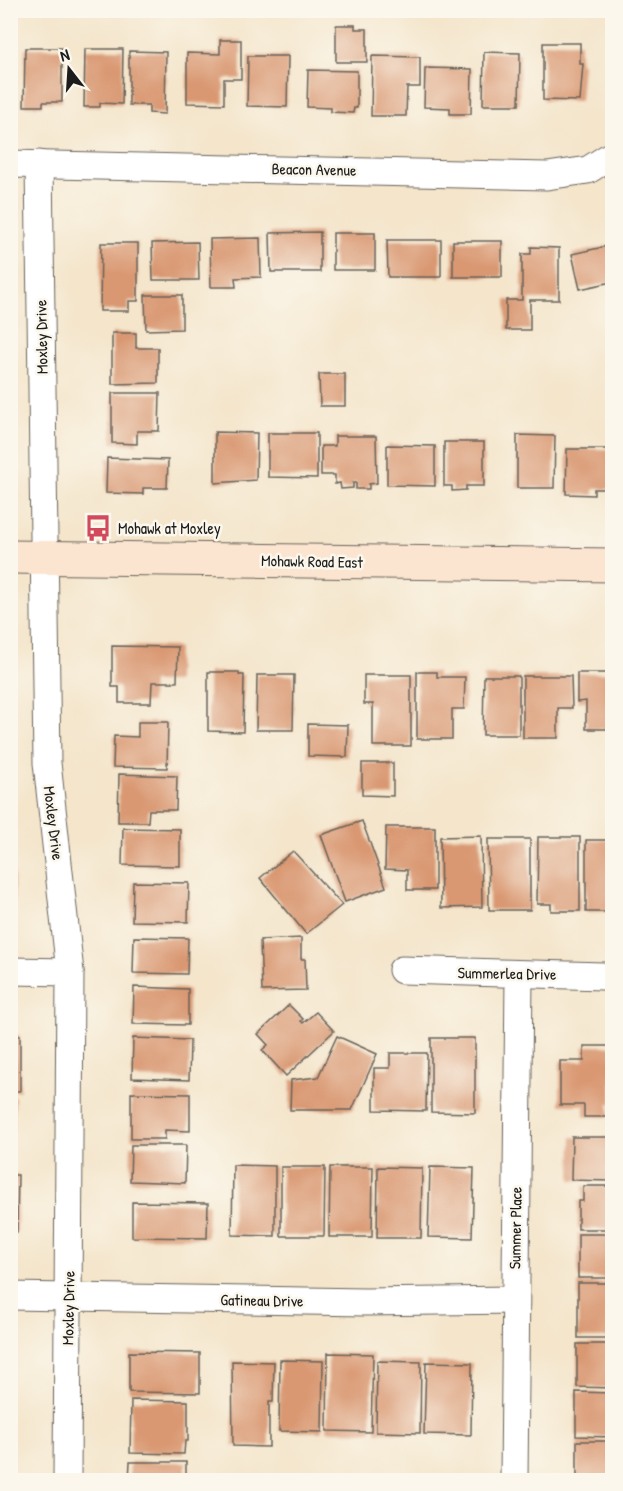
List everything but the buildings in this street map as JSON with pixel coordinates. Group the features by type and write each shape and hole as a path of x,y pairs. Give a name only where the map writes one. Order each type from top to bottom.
{"main road":[{"name":"Mohawk Road East","path":"10,557 612,565"}],"street":[{"name":"Beacon Avenue","path":"10,164 547,176 588,170 612,155"},
{"name":"Moxley Drive","path":"39,164 47,764 70,972 67,1480"},
{"name":"Summerlea Drive","path":"402,970 603,976 612,979"},
{"path":"10,971 70,972"},
{"name":"Summer Place","path":"513,1480 519,975"},
{"name":"Gatineau Drive","path":"10,1296 365,1302 514,1300"}],"place":[{"name":"Mohawk at Moxley","path":"98,528"}]}
